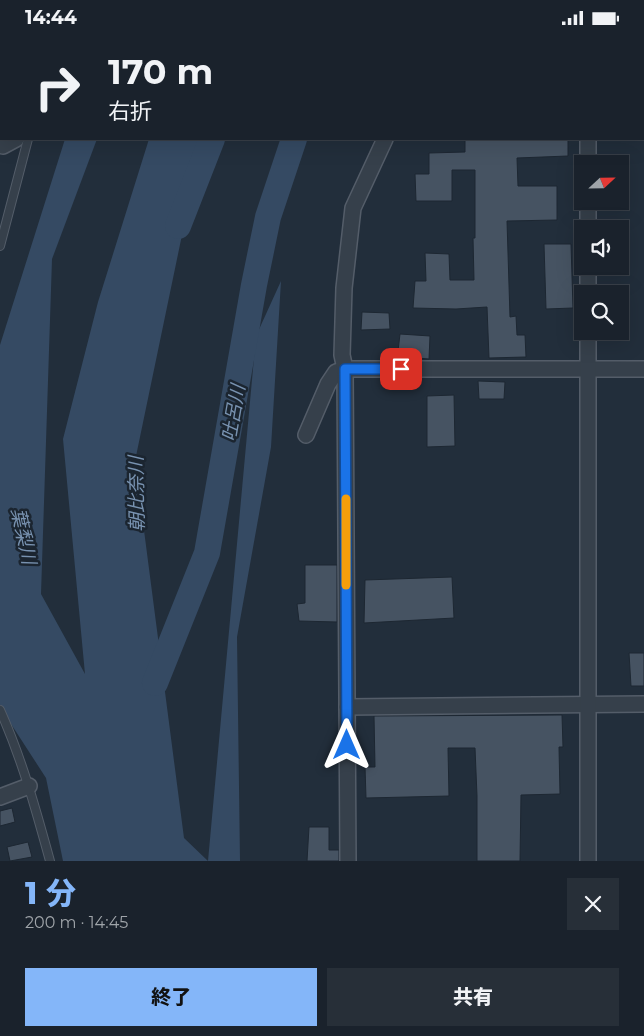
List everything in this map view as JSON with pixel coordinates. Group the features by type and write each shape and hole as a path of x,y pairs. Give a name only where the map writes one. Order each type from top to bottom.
{"street":[{"path":"348,861 345,369 342,355 344,289 353,208 385,140"},
{"path":"588,140 588,155"},
{"path":"588,340 588,861"},
{"path":"306,435 328,385 336,372 345,369 644,369"},
{"path":"347,707 644,705"},
{"path":"0,797 29,786"}],"lane":[{"path":"0,246 28,140"},
{"path":"0,710 12,737 29,786 50,861"}],"water":[{"name":"葉梨川","path":"65,140 97,140 52,259 41,594 85,674 63,439 98,302 149,140 206,140 198,158 135,461 184,838 208,861 63,861 46,778 0,707 0,345"},
{"path":"281,281 271,447 237,637 240,861 208,861 256,336"}],"building":[{"path":"465,140 568,140 568,156 517,158 518,186 557,186 557,220 507,221 510,317 516,316 517,335 525,335 526,357 489,358 487,307 456,309 413,308 415,281 426,281 425,253 449,254 450,280 474,280 475,170 452,170 452,201 416,201 415,174 429,174 429,153 465,152"},
{"path":"544,244 571,244 573,308 546,309"},
{"path":"362,312 389,313 390,329 361,330"},
{"path":"400,334 430,336 429,359 417,358 417,352 398,351"},
{"path":"478,381 505,382 504,399 479,399"},
{"path":"454,395 455,446 427,447 427,396"},
{"path":"305,565 337,565 337,622 299,621 297,604 305,603"},
{"path":"452,577 454,618 364,623 365,580"},
{"path":"629,653 644,653 644,686 631,686"},
{"path":"562,715 563,747 559,747 560,794 521,795 520,861 477,861 475,748 448,748 449,796 366,798 365,767 375,767 374,716"},
{"path":"12,808 15,822 0,826 0,811"},
{"path":"309,827 329,827 329,850 339,850 339,861 307,861"},
{"path":"28,842 32,857 10,861 7,847"}],"waterway":[{"name":"朝比奈川","path":"178,226 212,140"},
{"name":"吐呂川","path":"155,683 207,553 254,285 268,217 294,140"}],"slow traffic":[{"path":"346,499 346,585"}],"route":[{"path":"347,745 345,369 401,369"}]}
